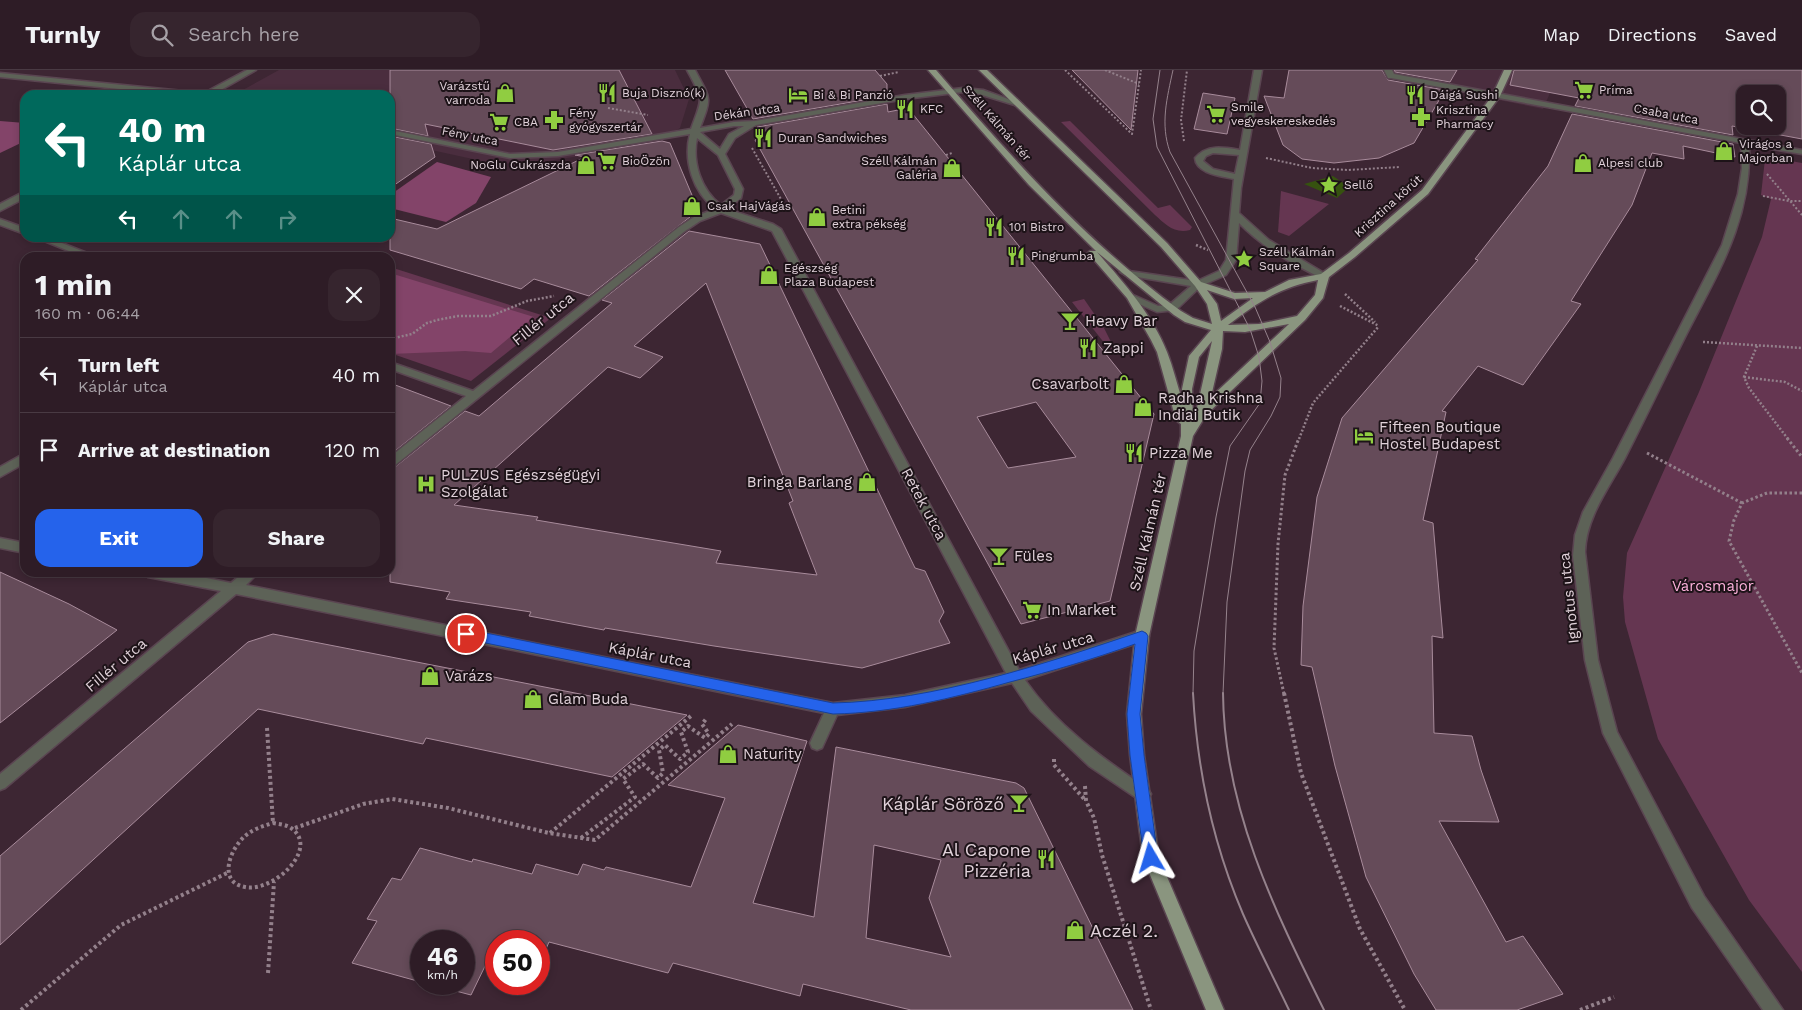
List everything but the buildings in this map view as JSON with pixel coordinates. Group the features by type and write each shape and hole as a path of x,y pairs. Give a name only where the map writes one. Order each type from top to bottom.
{"main road":[{"path":"932,70 951,92"},
{"path":"983,70 1018,104"},
{"name":"Krisztina körút","path":"1268,294 1292,282 1324,276 1352,255 1425,192 1496,96 1508,70"},
{"name":"Széll Kálmán tér","path":"951,92 1059,213 1125,272 1189,320 1218,328 1250,329 1301,318"},
{"name":"Széll Kálmán tér","path":"1018,104 1164,245 1198,284 1212,304 1218,328 1217,349 1202,412"},
{"path":"1059,213 1131,297 1162,352 1187,436"},
{"path":"1301,318 1320,296 1324,276"},
{"path":"1198,284 1234,296 1268,294"},
{"name":"Széll Kálmán tér","path":"1215,1010 1151,858 1137,755 1134,714 1142,636 1187,436 1187,389 1194,356 1218,328 1252,302 1268,294"},
{"name":"Széll Kálmán tér","path":"1187,436 1202,412 1301,318"}],"street":[{"path":"215,90 252,70"},
{"name":"Retek utca","path":"691,70 703,93 705,105 694,131 690,149 692,164 704,192 721,210 776,229 1015,676 1036,707 1094,761 1143,794"},
{"path":"1172,308 1198,284 1223,273 1231,260 1238,177 1258,70"},
{"name":"Csaba utca","path":"1388,70 1391,76 1802,152"},
{"path":"0,75 152,90"},
{"name":"Széll Kálmán tér","path":"951,92 972,91 1018,104"},
{"name":"Dékán utca","path":"694,131 734,124 755,123 905,97 951,92"},
{"path":"721,154 732,136 755,123"},
{"path":"694,131 721,154 739,190 738,196 721,210"},
{"name":"Fény utca","path":"395,133 510,156 558,154 694,131"},
{"name":"Ignotus utca","path":"1745,142 1746,163 1743,188 1733,228 1678,341 1599,494 1583,530 1580,547 1584,612 1601,706 1610,733 1698,902 1774,1010"},
{"path":"1238,177 1210,171 1199,162 1199,158 1202,154 1218,150 1242,153"},
{"path":"0,208 20,197"},
{"name":"Fillér utca","path":"395,459 682,228 697,219 721,210"},
{"path":"1235,214 1264,242 1324,276"},
{"path":"4,223 20,229"},
{"path":"53,242 80,252"},
{"path":"1125,272 1198,284"},
{"name":"Széll Kálmán tér","path":"1131,297 1157,309 1172,308"},
{"path":"395,367 474,395"},
{"path":"0,473 20,460"},
{"path":"0,543 20,547"},
{"name":"Káplár utca","path":"173,577 301,601 833,709 906,702 1015,676 1088,656 1142,636"},
{"name":"Fillér utca","path":"0,783 247,577"},
{"path":"817,743 833,709"}],"path":[{"path":"1066,70 1132,134 1141,70"},
{"path":"1105,70 1140,84"},
{"path":"880,76 898,72"},
{"path":"1073,77 1078,76"},
{"path":"608,108 652,116"},
{"path":"946,154 952,153"},
{"path":"1242,153 1312,168 1348,170 1400,167"},
{"path":"1746,163 1770,175 1802,215"},
{"path":"1789,201 1802,201"},
{"path":"1324,276 1379,326 1313,403 1285,474 1278,544 1274,648 1300,773 1360,929 1404,1010"},
{"path":"395,337 412,334 420,327 432,321 458,316 491,316 527,301 554,296"},
{"path":"1678,341 1802,348"},
{"path":"1757,346 1744,377 1749,388 1802,457"},
{"path":"1744,377 1785,382 1802,391"},
{"path":"1627,442 1742,503"},
{"path":"1802,493 1767,493 1742,503 1734,520 1729,541 1802,673"},
{"path":"549,833 691,716"},
{"path":"580,839 635,797 623,779 642,764 658,778 663,773 660,750 665,745 680,758 688,752 681,732 688,726 705,738 709,734 702,724 706,719"},
{"path":"295,828 363,804 392,799 448,808 549,833 595,840 732,724"},
{"path":"267,728 273,823"},
{"path":"1054,765 1086,801 1094,818 1102,855 1151,1010"},
{"path":"273,823 285,824 295,828 301,844 299,854 285,874 274,882 262,887 239,887 231,881 227,873 228,860 234,848 245,836 258,828 273,823"},
{"path":"20,1010 121,926 227,873"},
{"path":"268,973 274,882"},
{"path":"1580,1010 1614,997"}],"shaded area":[{"path":"279,70 675,70 689,99 680,128 655,144 529,164 491,163 395,142 395,90 243,90"},
{"path":"1351,70 1560,70 1543,109"},
{"path":"0,121 20,123 20,143 0,153"},
{"path":"437,162 491,177 476,203 446,222 395,209 395,191"},
{"path":"1333,176 1349,187 1337,198 1304,184"},
{"path":"395,275 534,317 491,353 465,351 395,354"}],"green space":[{"path":"1070,121 1158,208 1170,205 1192,227 1190,230 1179,231 1166,225 1061,122"},
{"name":"Városmajor","path":"1774,158 1802,163 1802,972 1749,900 1658,739 1625,622 1623,597 1627,553 1699,392 1762,237 1771,199 1761,195 1765,159"},
{"path":"1281,191 1329,204 1289,236 1278,232"},
{"path":"395,269 551,318 471,381 395,355"},
{"path":"1084,299 1104,328 1114,348 1109,349 1072,302"}],"tram line":[{"path":"1160,70 1153,119 1157,147 1250,329 1259,357 1262,381 1260,403 1230,446 1216,517 1194,651 1193,693"},
{"path":"1173,70 1165,121 1165,131 1170,152 1255,307 1270,342 1281,378 1280,397 1271,416 1250,450 1245,471 1227,602 1223,693"},
{"path":"1193,693 1198,749 1208,805 1223,860 1243,914 1289,1010"},
{"path":"1223,693 1232,777 1242,817 1270,896 1324,1010"}],"place":[{"name":"Príma","path":"1584,90"},
{"name":"Varázstű varroda","path":"505,93"},
{"name":"Buja Disznó(k)","path":"607,93"},
{"name":"Bi & Bi Panzió","path":"798,95"},
{"name":"Dáigá Sushi","path":"1415,95"},
{"name":"KFC","path":"905,109"},
{"name":"Smile vegyeskereskedés","path":"1216,114"},
{"name":"Krisztina Pharmacy","path":"1421,117"},
{"name":"Fény gyógyszertár","path":"554,120"},
{"name":"CBA","path":"499,122"},
{"name":"Duran Sandwiches","path":"763,138"},
{"name":"Virágos a Majorban","path":"1724,151"},
{"name":"BioÖzön","path":"607,161"},
{"name":"Alpesi club","path":"1583,163"},
{"name":"NoGlu Cukrászda","path":"586,165"},
{"name":"Széll Kálmán Galéria","path":"952,168"},
{"name":"Sellő","path":"1329,185"},
{"name":"Csak HajVágás","path":"692,206"},
{"name":"Betini extra pékség","path":"817,217"},
{"name":"101 Bistro","path":"994,227"},
{"name":"Pingrumba","path":"1016,256"},
{"name":"Széll Kálmán Square","path":"1244,259"},
{"name":"Egészség Plaza Budapest","path":"769,275"},
{"name":"Heavy Bar","path":"1070,321"},
{"name":"Zappi","path":"1088,348"},
{"name":"Csavarbolt","path":"1124,384"},
{"name":"Radha Krishna Indiai Butik","path":"1143,407"},
{"name":"Fifteen Boutique Hostel Budapest","path":"1364,436"},
{"name":"Pizza Me","path":"1134,453"},
{"name":"Bringa Barlang","path":"867,482"},
{"name":"PULZUS Egészségügyi Szolgálat","path":"426,484"},
{"name":"Füles","path":"999,556"},
{"name":"In Market","path":"1032,610"},
{"name":"Varázs","path":"430,676"},
{"name":"Glam Buda","path":"533,699"},
{"name":"Naturity","path":"728,754"},
{"name":"Káplár Söröző","path":"1019,803"},
{"name":"Al Capone Pizzéria","path":"1046,859"},
{"name":"Aczél 2.","path":"1075,930"}],"route":[{"path":"466,634 833,709 906,702 971,688 1088,656 1142,636 1136,676 1134,714 1137,755 1151,858"}]}
